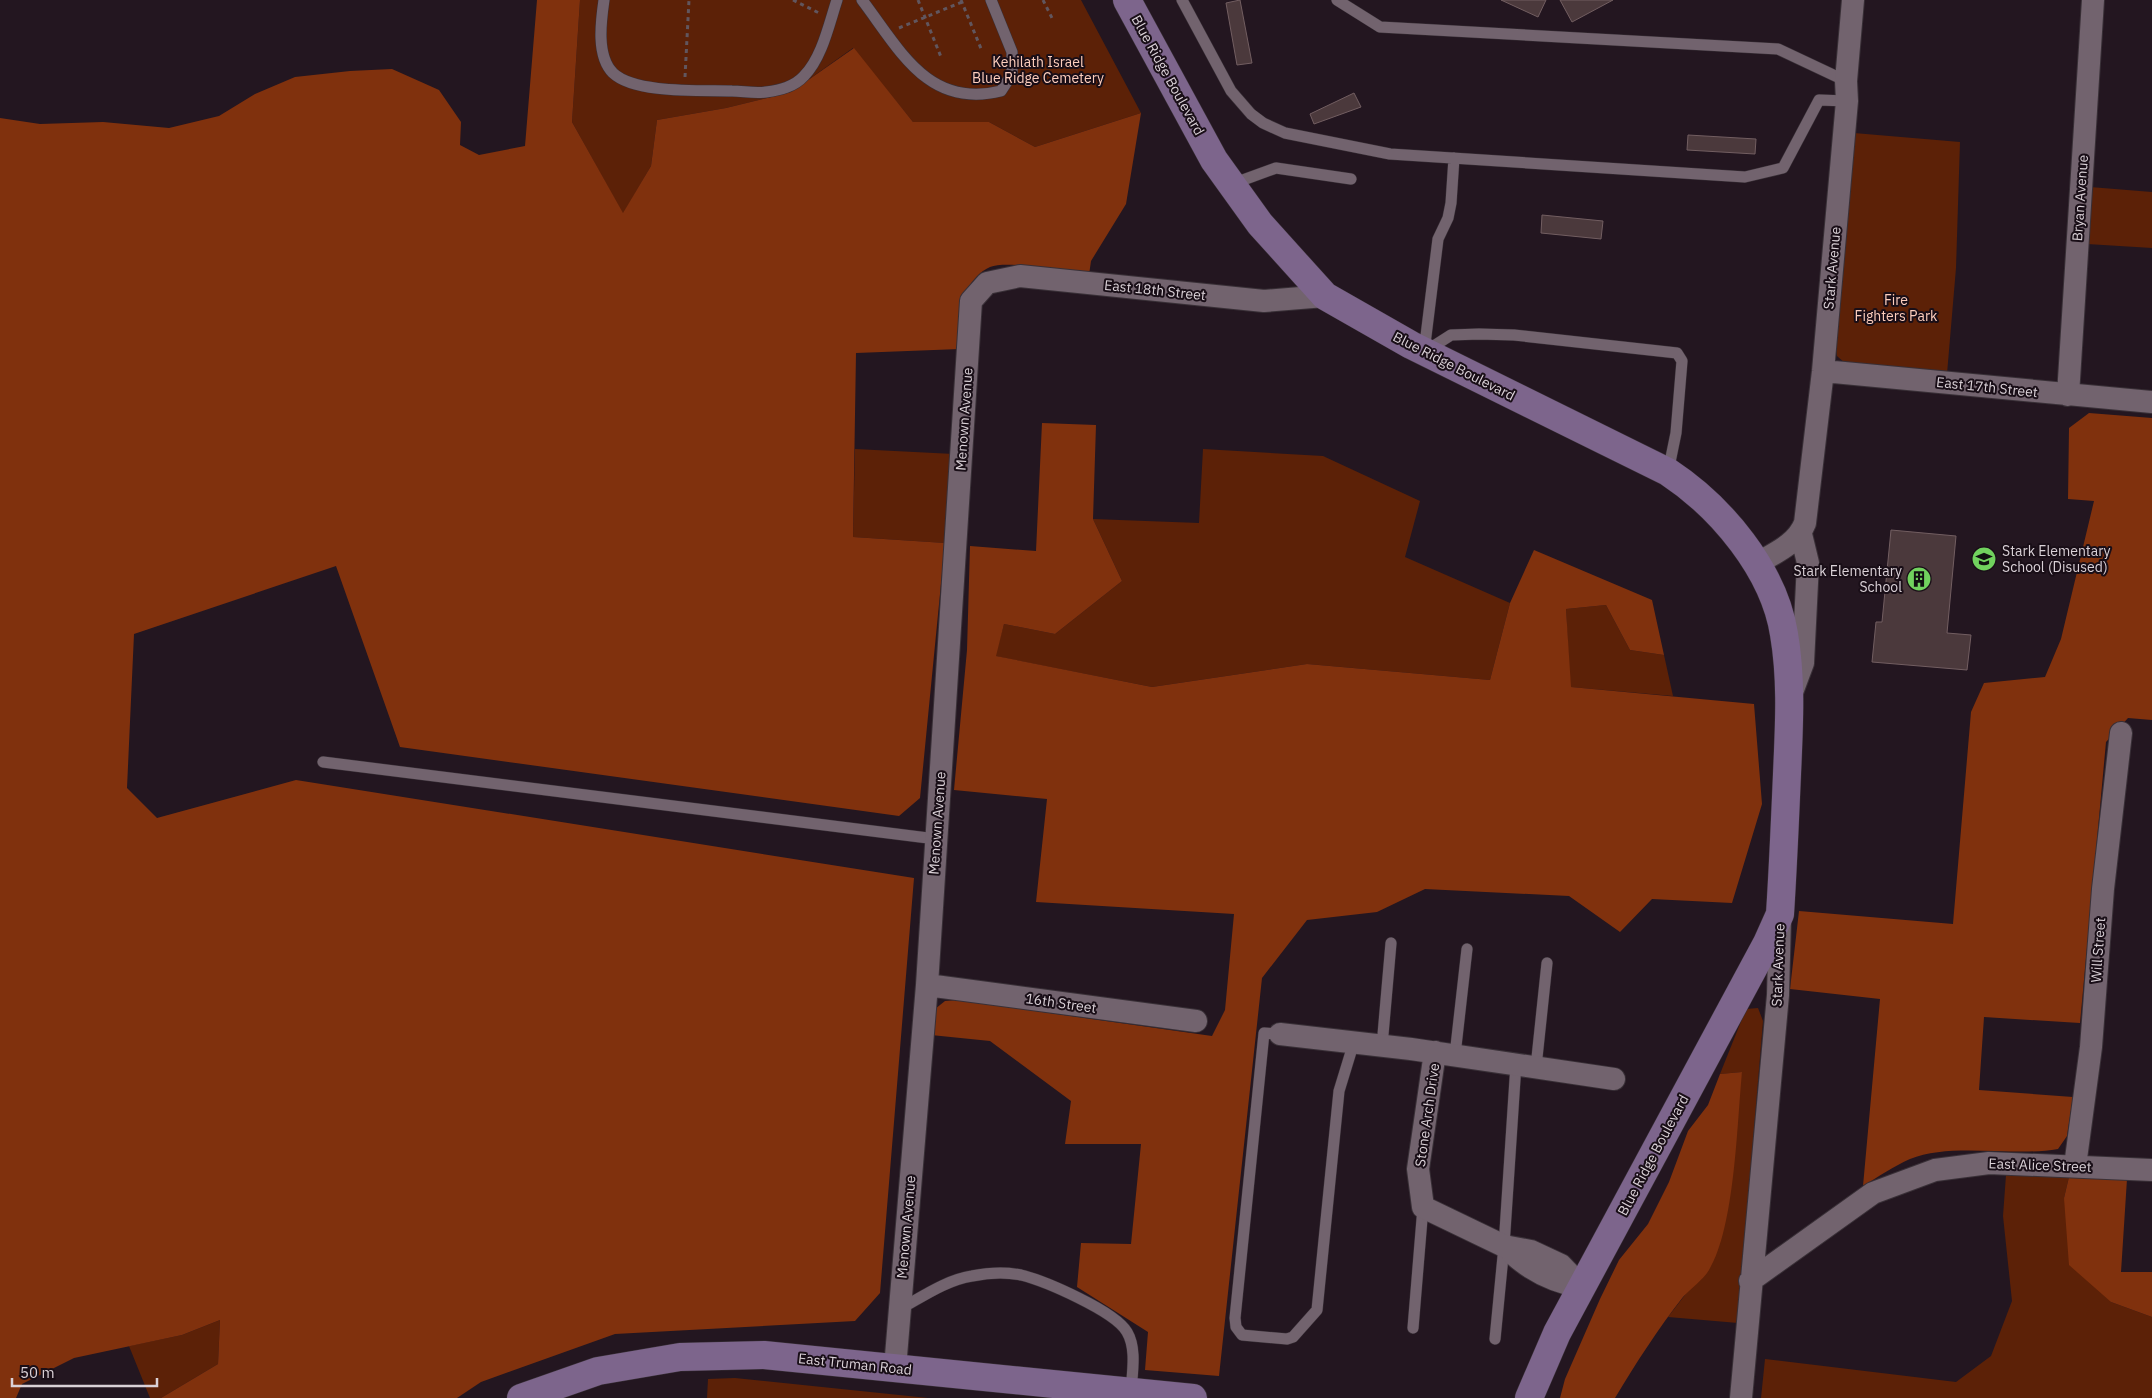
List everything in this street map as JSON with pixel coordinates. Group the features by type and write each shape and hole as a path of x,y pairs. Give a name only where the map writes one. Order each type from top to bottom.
{"main road":[{"name":"Blue Ridge Boulevard","path":"1127,0 1214,160 1260,224 1324,296 1424,352 1668,472 1690,486 1722,516 1756,564 1770,590 1784,632 1791,695"},
{"name":"Stark Avenue","path":"1780,914 1791,695"},
{"name":"Blue Ridge Boulevard","path":"1532,1390 1582,1287 1767,943 1780,914"},
{"name":"East Truman Road","path":"521,1398 598,1371 680,1357 764,1355 1193,1398"}],"street":[{"name":"Stark Avenue","path":"1791,695 1803,663 1808,563 1801,534 1806,523 1823,371 1853,0"},
{"name":"Bryan Avenue","path":"2068,395 2093,0"},
{"name":"East 18th Street","path":"987,283 1020,276 1264,301 1324,296"},
{"name":"Menown Avenue","path":"895,1368 927,985 971,302 987,283"},
{"name":"East 17th Street","path":"1823,371 2152,402"},
{"path":"1756,564 1790,544 1801,534"},
{"name":"Will Street","path":"2075,1166 2091,1047 2103,889 2121,734"},
{"name":"Stark Avenue","path":"1741,1398 1750,1281 1778,995 1780,914"},
{"name":"16th Street","path":"927,985 1196,1021"},
{"name":"Stone Arch Drive","path":"1280,1034 1445,1054 1614,1079"},
{"name":"Stone Arch Drive","path":"1423,1207 1418,1169 1445,1054"},
{"name":"East Alice Street","path":"1750,1281 1873,1193 1935,1170 1989,1163 2152,1170"},
{"path":"1423,1207 1504,1246 1531,1251 1561,1265 1582,1287"}],"lane":[{"path":"604,0 602,20 603,59 613,74 636,84 678,90 764,93 788,88 804,76 816,58 837,0"},
{"path":"862,0 907,59 930,82 957,94 983,95 1001,91 1012,74 1012,52 991,0"},
{"path":"1182,0 1232,91 1251,114 1263,123 1285,132 1390,154 1745,177 1783,168 1819,100 1846,91"},
{"path":"1337,0 1380,26 1778,49 1846,91"},
{"path":"1424,352 1438,239 1448,218 1454,158"},
{"path":"1232,184 1276,168 1351,179"},
{"path":"1424,352 1451,335 1479,334 1514,335 1677,353 1682,361 1676,433 1668,472"},
{"path":"323,762 936,839"},
{"path":"1382,1046 1391,943"},
{"path":"1445,1054 1467,949"},
{"path":"1495,1340 1504,1246 1526,1066 1547,963"},
{"path":"1280,1034 1264,1033 1235,1318 1236,1327 1242,1335 1287,1339 1293,1337 1317,1310 1339,1091 1354,1042"},
{"path":"1413,1328 1423,1207"},
{"path":"900,1309 954,1281 971,1276 1004,1273 1021,1275 1078,1298 1120,1322 1128,1333 1131,1345 1132,1392"}],"path":[{"path":"684,80 689,0"},
{"path":"794,0 831,19"},
{"path":"918,0 941,57"},
{"path":"1043,0 1053,20"},
{"path":"888,34 962,1 982,51"}],"green space":[{"name":"Kehilath Israel Blue Ridge Cemetery","path":"580,0 1081,0 1141,113 1035,147 989,122 913,122 853,48 791,92 726,108 657,120 651,166 623,214 572,122"},
{"name":"Fire Fighters Park","path":"1854,133 1960,142 1956,268 1947,374 1846,364 1837,356 1835,343"},
{"path":"2090,187 2152,192 2152,248 2087,244"},
{"path":"855,449 954,454 945,543 853,537"},
{"path":"1203,449 1323,456 1420,501 1405,557 1510,603 1490,680 1307,664 1152,687 995,656 1004,624 1055,634 1122,581 1093,519 1199,523"},
{"path":"1606,605 1630,650 1664,655 1673,696 1570,687 1566,609"},
{"path":"1758,1008 1763,1021 1738,1323 1668,1317 1685,1295 1742,1072 1720,1074 1746,1009"},
{"path":"2006,1175 2069,1177 2064,1198 2111,1302 2152,1317 2152,1398 1761,1398 1765,1359 1956,1382 1991,1356 2012,1301 2003,1216"},
{"path":"220,1320 218,1364 161,1398 150,1398 129,1346 182,1335"},
{"path":"735,1378 928,1398 707,1398 708,1379"}],"shaded area":[{"path":"537,0 580,0 572,122 623,213 651,166 657,120 726,108 791,92 854,48 913,122 989,122 1035,147 1141,113 1126,204 1091,261 1089,275 1024,266 999,265 990,267 977,276 968,289 963,311 960,349 856,353 853,537 945,543 920,798 899,816 400,747 336,566 134,634 127,788 157,818 296,780 914,878 880,1293 855,1321 615,1334 481,1382 457,1398 161,1398 218,1364 220,1320 182,1335 74,1358 22,1384 16,1398 0,1398 0,118 40,124 103,122 169,128 219,116 255,94 295,77 392,69 439,90 461,122 460,145 479,155 525,146"},
{"path":"2089,413 2152,418 2152,720 2128,718 2106,742 2080,1023 1984,1017 1979,1090 2073,1097 2067,1136 2058,1149 2022,1152 1963,1150 1926,1154 1892,1168 1863,1186 1880,999 1790,989 1799,911 1953,924 1971,712 1984,683 2045,677 2061,639 2094,501 2068,499 2069,428"},
{"path":"1042,423 1096,425 1093,519 1122,581 1055,634 1004,624 996,656 1152,687 1307,664 1490,680 1510,603 1534,550 1652,600 1664,655 1630,650 1606,605 1566,609 1571,687 1754,704 1762,804 1732,903 1652,899 1620,932 1569,896 1425,889 1377,912 1307,920 1262,978 1219,1376 1145,1370 1148,1332 1077,1287 1081,1243 1131,1244 1141,1144 1065,1144 1071,1101 990,1041 931,1035 935,1009 945,1001 958,1000 1212,1036 1225,1010 1234,914 1036,902 1047,799 954,790 967,650 970,546 1036,551"},
{"path":"1742,1072 1730,1202 1718,1251 1709,1270 1674,1309 1615,1398 1560,1398 1565,1379 1600,1299 1619,1260 1648,1224 1669,1182 1688,1131 1708,1105 1720,1074"},
{"path":"2069,1177 2127,1179 2121,1272 2152,1272 2152,1317 2111,1302 2069,1265 2064,1198"}],"building":[{"path":"1240,0 1252,63 1237,65 1226,3"},
{"path":"1501,0 1546,0 1538,17"},
{"path":"1560,0 1613,0 1572,22"},
{"path":"1354,93 1361,107 1314,124 1310,114"},
{"path":"1688,135 1756,139 1755,154 1687,150"},
{"path":"1542,215 1603,221 1601,239 1541,233"},
{"name":"Stark Elementary School","path":"1891,530 1956,536 1947,633 1971,635 1967,670 1872,662 1876,622 1882,622"}],"place":[{"name":"Stark Elementary School (Disused)","path":"1984,559"},
{"name":"Stark Elementary School","path":"1919,579"}]}
